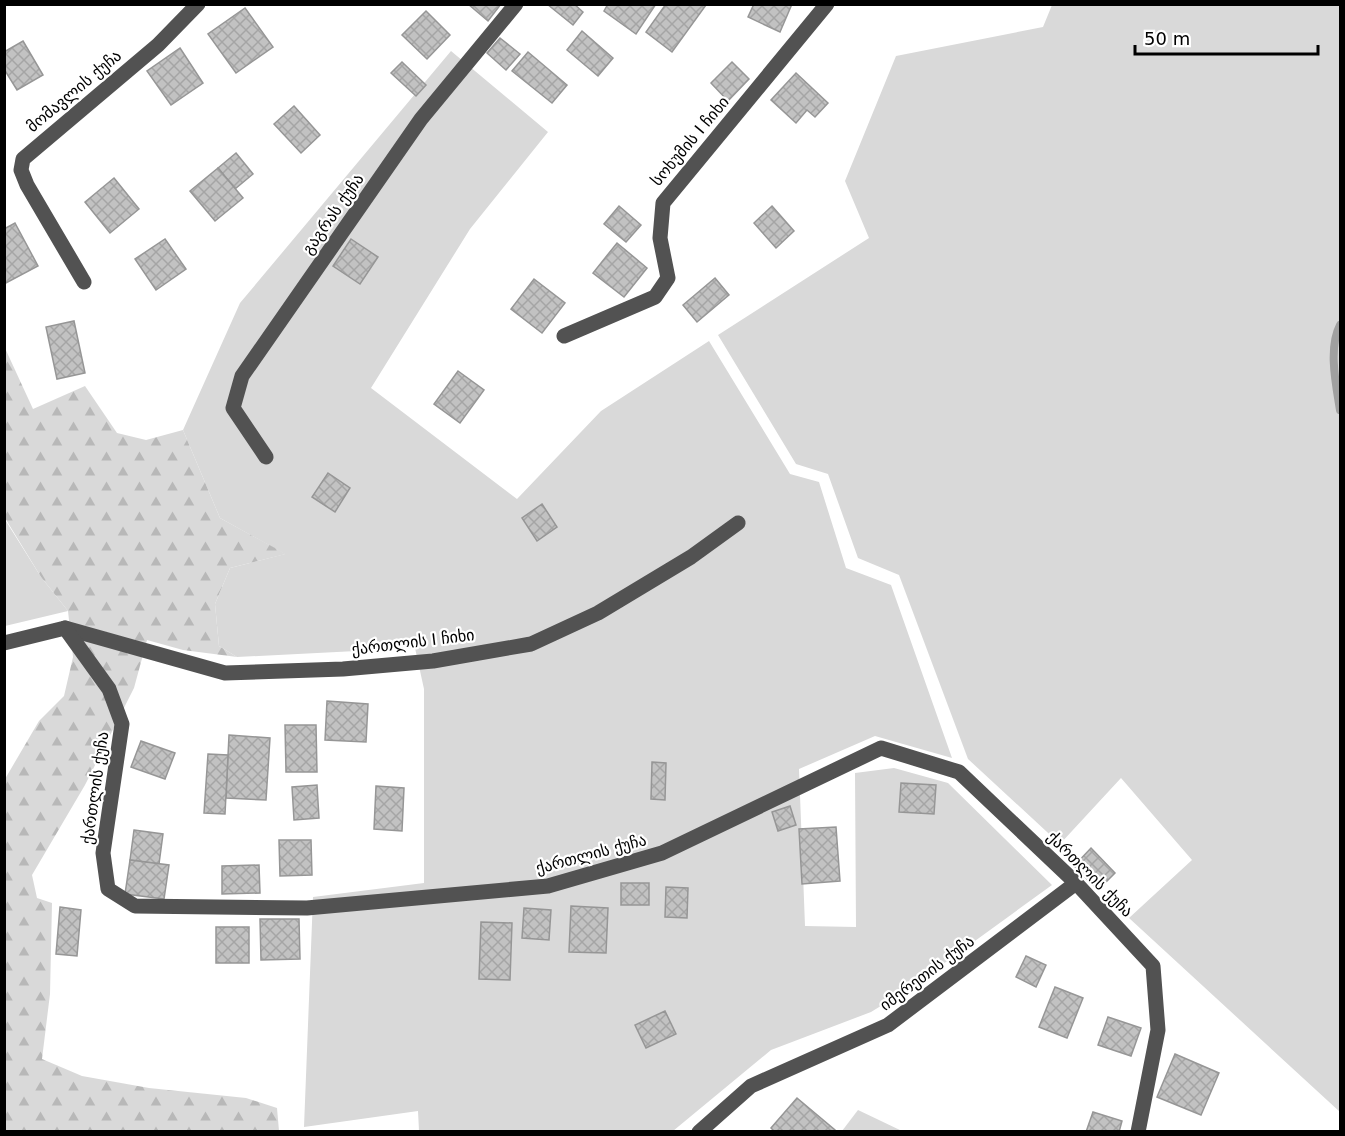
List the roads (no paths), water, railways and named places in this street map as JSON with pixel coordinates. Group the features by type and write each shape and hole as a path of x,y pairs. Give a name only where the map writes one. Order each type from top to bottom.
{"street":[{"name":"მომავლის ქუჩა","path":"84,282 27,185 21,170 23,159 158,45 198,4"},
{"name":"გაგრას ქუჩა","path":"266,457 233,408 242,376 421,119 516,4"},
{"name":"სოხუმის I ჩიხი","path":"564,336 655,297 668,278 660,238 663,203 827,4"},
{"name":"ქართლის I ჩიხი","path":"65,628 225,673 344,669 433,661 531,644 598,613 691,557 738,523"},
{"path":"4,643 65,628"},
{"name":"ქართლის ქუჩა","path":"65,628 109,689 122,724 103,853 108,889 135,906 307,908 548,886 662,853 881,748 959,772 1076,883 1154,966 1158,1030 1138,1131"},
{"name":"იმერეთის ქუჩა","path":"699,1131 751,1086 888,1025 1076,883"}],"waterway":[{"path":"1340,325 1334,344 1335,378 1340,410"}]}
